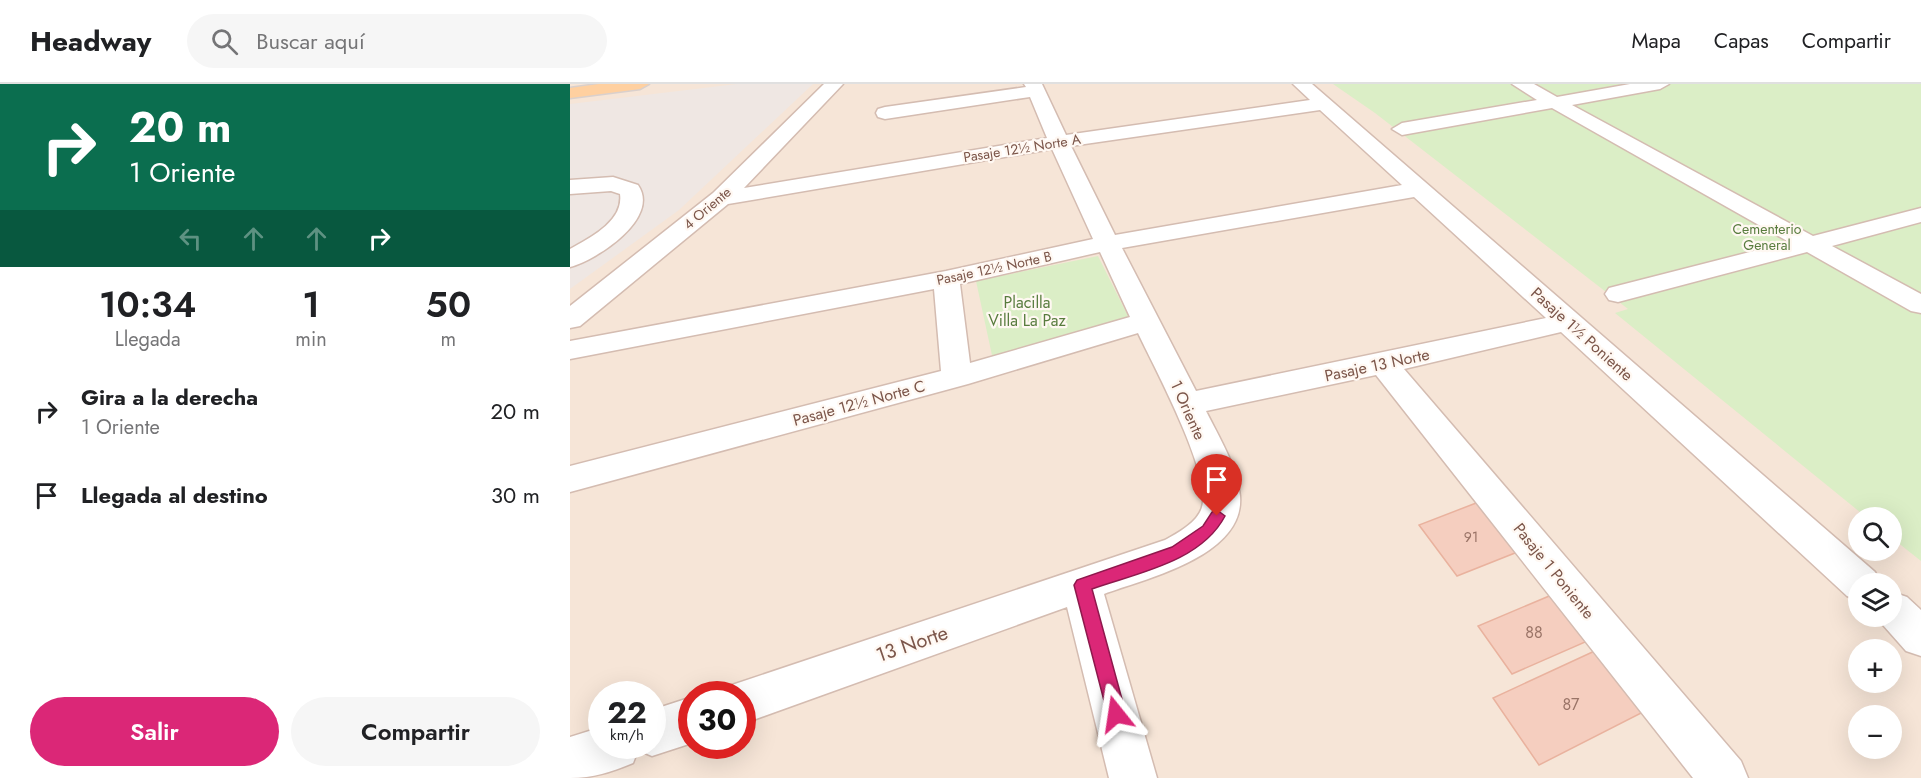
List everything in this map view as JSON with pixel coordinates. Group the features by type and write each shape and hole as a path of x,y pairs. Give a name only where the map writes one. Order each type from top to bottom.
{"main road":[{"path":"570,93 640,84"}],"street":[{"name":"4 Oriente","path":"570,320 721,198 834,84"},
{"name":"Pasaje 1½ Poniente","path":"1302,84 1849,573"},
{"path":"1521,84 1921,305"},
{"path":"1402,129 1660,84"},
{"path":"885,113 1035,87"},
{"name":"1 Oriente","path":"1035,87 1186,404 1221,487 1222,501 1217,516 1208,530 1178,551 1082,585"},
{"name":"Pasaje 12½ Norte A","path":"721,198 1061,142 1323,104"},
{"path":"570,187 613,184 630,190 634,199 633,210 610,234 570,259"},
{"name":"Pasaje 12½ Norte B","path":"570,350 946,279 1109,243 1419,189"},
{"path":"1618,294 1921,215"},
{"path":"946,279 957,377"},
{"name":"Pasaje 12½ Norte C","path":"570,479 957,377 1146,321"},
{"name":"Pasaje 13 Norte","path":"1186,404 1383,364 1568,322"},
{"name":"Pasaje 1 Poniente","path":"1383,364 1724,778"},
{"path":"1082,585 1133,778"},
{"name":"13 Norte","path":"756,697 1082,585"},
{"path":"1902,619 1921,637"}],"shaded area":[{"path":"570,84 1921,84 1921,778 570,778"},
{"path":"737,84 813,84 679,210 570,289 570,104"}],"green space":[{"name":"Cementerio General","path":"1333,84 1921,84 1921,561 1902,546 1902,507 1854,507 1615,313 1628,309 1375,113"},
{"name":"Placilla Villa La Paz","path":"1098,256 1133,326 993,360 976,281"}],"building":[{"path":"1484,500 1525,549 1457,576 1419,525"},
{"path":"1554,594 1592,639 1512,674 1478,626"},
{"path":"1599,649 1649,709 1539,765 1493,698"}],"route":[{"path":"1116,714 1082,585 1178,551 1195,542 1208,530 1217,516"}]}
